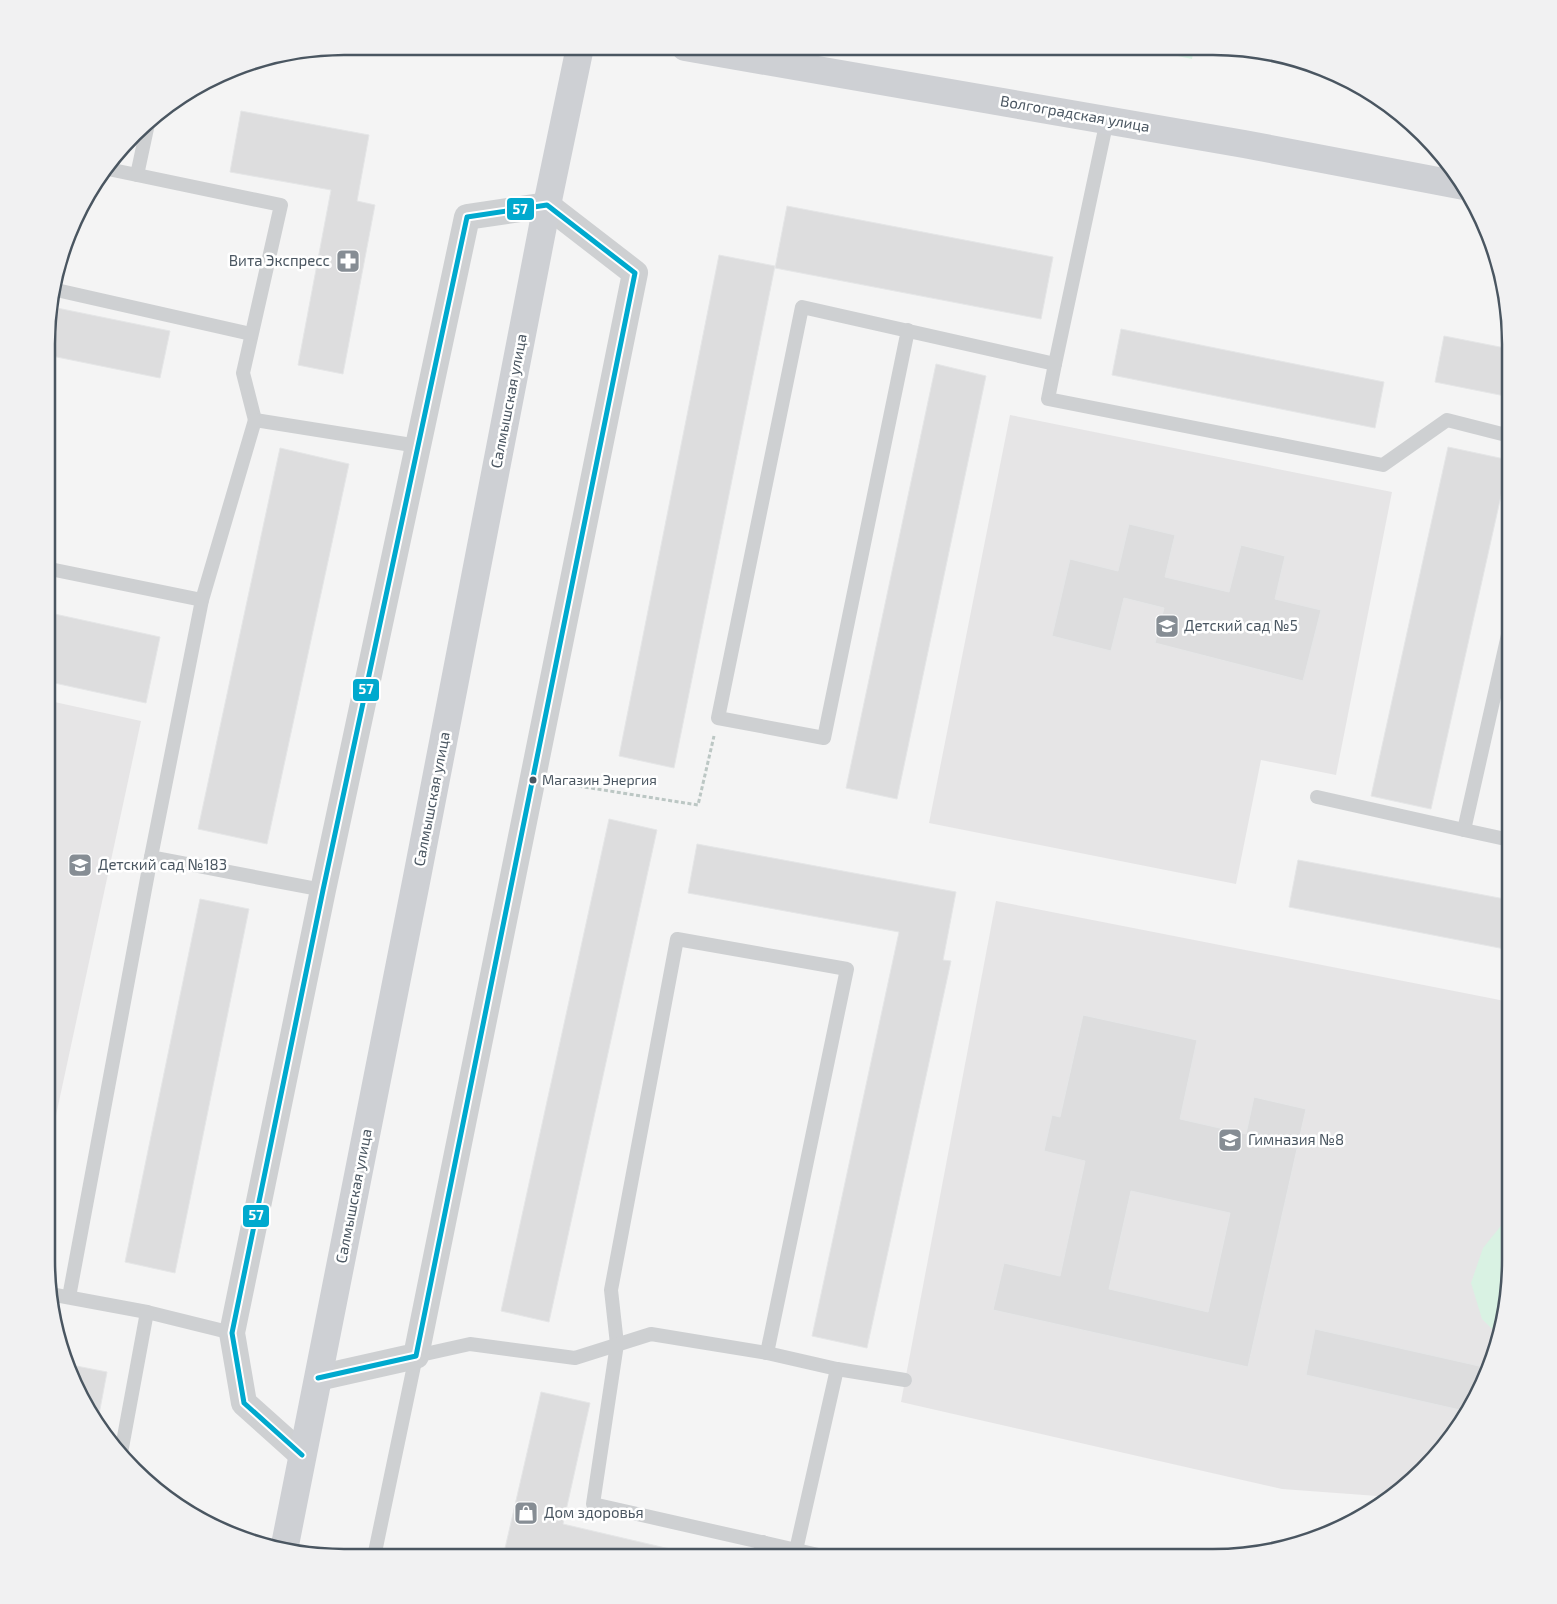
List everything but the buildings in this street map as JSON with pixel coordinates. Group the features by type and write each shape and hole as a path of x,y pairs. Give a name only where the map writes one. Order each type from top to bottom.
{"main road":[{"name":"Салмышская улица","path":"285,1542 547,205 578,55"},
{"name":"Волгоградская улица","path":"731,55 1107,120 1453,184"}],"street":[{"path":"302,1455 244,1403 232,1333 323,890 467,218 547,205 634,273 416,1356 318,1378"}],"lane":[{"path":"1107,120 1048,399 1383,465 1447,420 1502,434"},
{"path":"137,175 146,135"},
{"path":"69,1297 151,857 202,600 255,420 243,373 281,205 114,170"},
{"path":"61,290 251,334"},
{"path":"908,330 824,738 718,718 802,307 908,330 1055,364"},
{"path":"255,420 418,446"},
{"path":"55,570 202,600"},
{"path":"1464,830 1502,661"},
{"path":"1317,797 1502,838"},
{"path":"151,857 323,890"},
{"path":"767,1353 847,969 677,939 611,1290 617,1344 593,1504 792,1549"},
{"path":"57,1295 147,1312 232,1333"},
{"path":"123,1445 147,1312"},
{"path":"376,1549 416,1356 470,1344 575,1358 651,1334 767,1353 837,1370 905,1380"},
{"path":"796,1549 837,1370"},
{"path":"761,1549 762,1542"}],"path":[{"path":"532,779 698,805 718,718"}],"shaded area":[{"name":"Детский сад №5","path":"1010,415 1392,492 1336,775 1261,760 1236,884 929,823"},
{"name":"Детский сад №183","path":"55,702 141,721 55,1120"},
{"name":"Гимназия №8","path":"996,901 1502,1000 1502,1260 1500,1297 1492,1335 1487,1353 1472,1388 1442,1436 1417,1464 1379,1496 1282,1489 901,1402"}],"green space":[{"path":"1173,55 1193,55 1192,59"},
{"path":"1502,1224 1500,1297 1493,1330 1482,1319 1471,1283 1483,1248"}],"transit line":[{"name":"57","path":"302,1455 244,1403 232,1333 323,890 467,217 547,205 635,273 416,1356 318,1378"}],"place":[{"name":"Вита Экспресс","path":"348,261"},
{"name":"Детский сад №5","path":"1167,626"},
{"name":"Магазин Энергия","path":"533,780"},
{"name":"Детский сад №183","path":"80,865"},
{"name":"Гимназия №8","path":"1230,1140"},
{"name":"Дом здоровья","path":"526,1513"}]}
